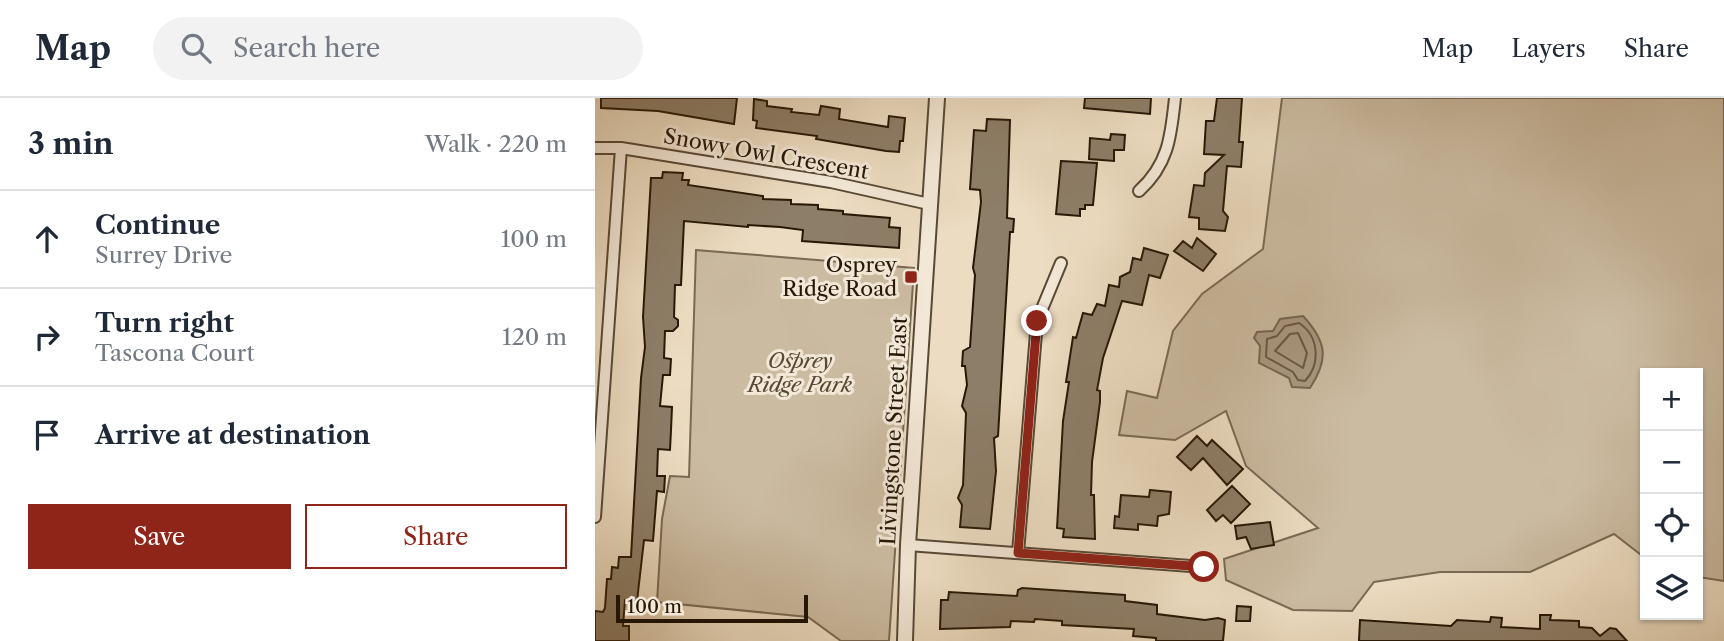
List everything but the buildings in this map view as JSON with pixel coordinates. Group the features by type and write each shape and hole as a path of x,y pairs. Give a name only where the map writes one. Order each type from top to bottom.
{"street":[{"name":"Livingstone Street East","path":"905,641 908,545 937,98"},
{"path":"1139,191 1156,173 1168,150 1175,98"},
{"name":"Snowy Owl Crescent","path":"595,148 621,148 831,182 929,204"},
{"path":"595,517 601,353 621,148"},
{"path":"1018,553 1037,321 1061,263"},
{"path":"908,545 1204,567"}],"green space":[{"path":"1282,98 1724,98 1724,581 1703,578 1703,368 1640,368 1640,554 1614,534 1530,572 1440,572 1374,582 1352,611 1293,610 1226,580 1224,559 1318,528 1246,466 1226,411 1175,440 1119,435 1127,391 1157,398 1173,331 1202,294 1263,249"},
{"name":"Osprey Ridge Park","path":"696,250 914,268 889,641 841,641 808,617 657,602 662,519 670,476 689,477"}],"water":[{"path":"1303,316 1317,334 1323,351 1320,368 1310,388 1292,387 1289,378 1259,363 1260,346 1254,338 1257,332 1273,331 1280,319"}],"place":[{"name":"Osprey Ridge Road","path":"911,277"}],"route":[{"path":"1037,321 1018,553 1204,567"}]}
